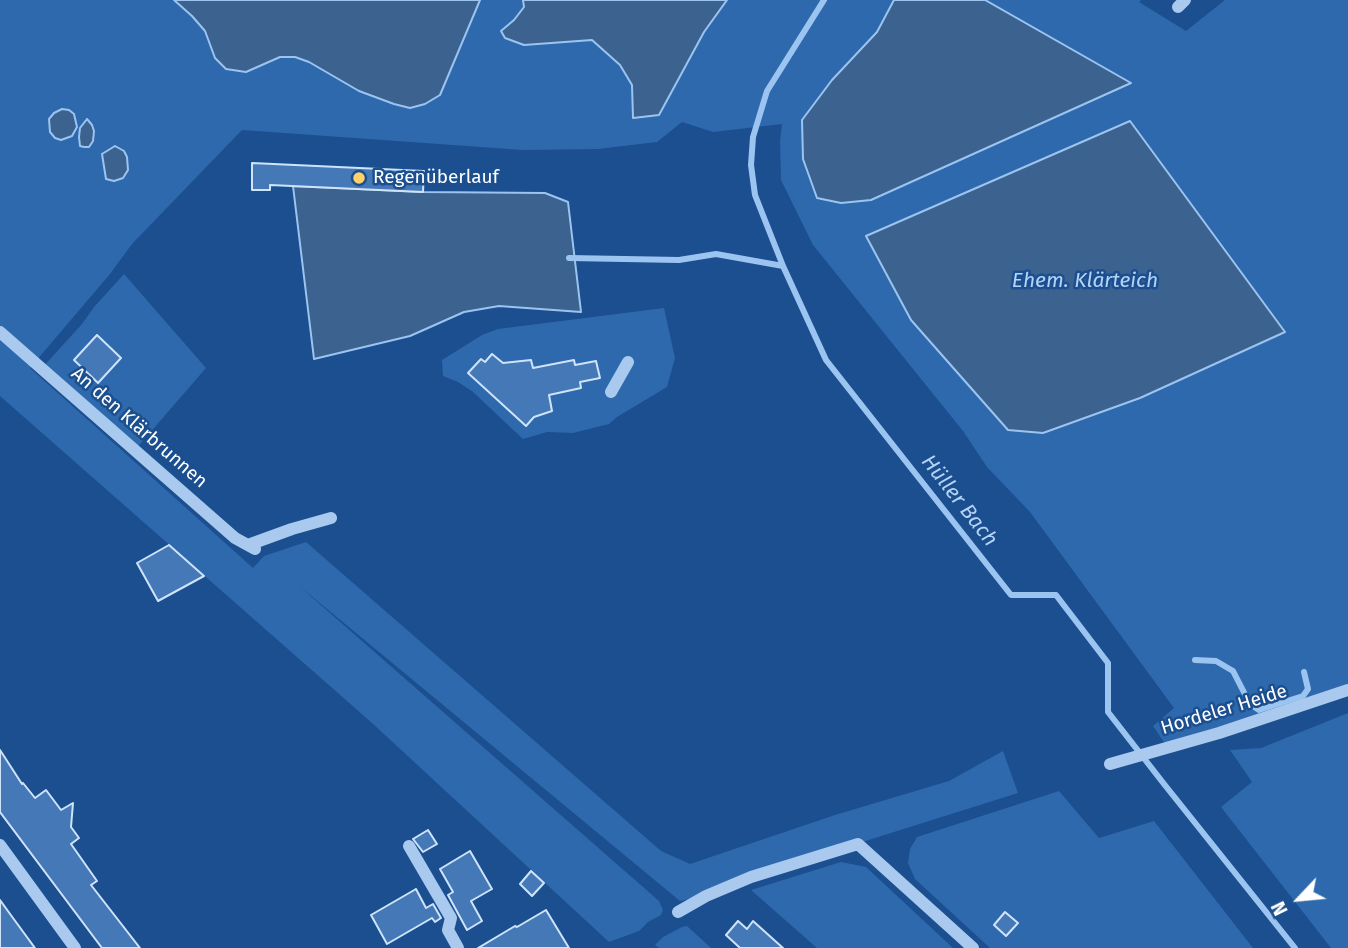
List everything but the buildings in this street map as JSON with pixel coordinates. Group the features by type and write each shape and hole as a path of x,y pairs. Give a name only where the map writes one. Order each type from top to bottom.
{"street":[{"name":"An den Klärbrunnen","path":"0,332 235,538 252,547 292,529 331,518"},
{"path":"611,392 628,362"},
{"name":"Hordeler Heide","path":"1110,764 1219,733 1348,690"},
{"path":"678,912 706,896 751,877 858,844 972,948"},
{"path":"0,845 75,948"},
{"path":"409,846 451,918 448,930 458,948"}],"shaded area":[{"path":"0,0 174,0 246,72 280,57 295,57 309,62 359,91 410,108 440,95 480,0 523,0 524,7 501,31 524,45 592,40 620,65 632,85 633,118 727,0 894,0 877,32 832,79 1130,84 985,0 1141,0 1139,2 1186,31 1225,0 1348,0 1348,690 1168,748 1153,726 1174,708 1030,512 987,467 963,431 813,245 781,180 782,124 713,132 682,122 657,142 598,149 523,150 242,130 132,244 30,368 253,568 264,556 306,542 661,851 690,864 835,815 949,781 1003,751 1018,793 751,877 706,896 680,901 298,585 659,901 663,910 661,915 639,931 609,942 372,723 0,396","holes":["1140,398 1043,433 1008,430"]},
{"path":"124,274 206,368 135,450 42,368"},
{"path":"664,308 675,358 667,387 609,424 573,433 547,432 523,439 473,392 443,376 442,360 482,335 498,329"},
{"path":"1348,713 1348,948 1331,948 1221,807 1252,782 1230,750 1261,748"},
{"path":"1059,791 1099,838 1154,821 1253,948 990,948 915,879 908,863 910,849 917,837"},
{"path":"841,862 866,867 953,948 817,948 751,890"},
{"path":"687,926 711,948 659,948 655,945 663,937"}],"water":[{"path":"174,0 480,0 440,95 425,104 410,108 359,91 309,62 295,57 280,57 246,72 226,69 215,58 205,31"},
{"path":"523,0 727,0 704,32 659,115 633,118 632,85 620,65 592,40 524,45 505,38 501,31 524,7"},
{"path":"894,0 985,0 1131,83 871,200 841,203 817,198 803,159 802,120 832,80 877,32"},
{"path":"62,109 74,114 77,127 72,136 61,140 50,132 49,119"},
{"path":"87,119 94,131 93,141 89,147 84,147 80,146 79,137 80,128"},
{"name":"Ehem. Klärteich","path":"1130,121 1285,332 1140,398 1043,433 1008,430 911,320 866,236"},
{"path":"115,146 124,151 128,170 123,178 114,181 106,179 102,154"},
{"path":"293,186 423,192 545,193 568,202 581,312 499,306 464,312 410,336 314,359"}],"waterway":[{"name":"Hüller Bach","path":"824,0 767,91 753,137 751,165 755,195 783,266 826,360 1011,595 1056,595 1108,663 1108,712 1295,948"},
{"path":"569,258 679,260 716,254 783,266"},
{"path":"1195,660 1216,661 1233,671 1250,704 1259,710 1303,696 1308,689 1304,672"}],"place":[{"name":"Regenüberlauf","path":"359,178"}]}
